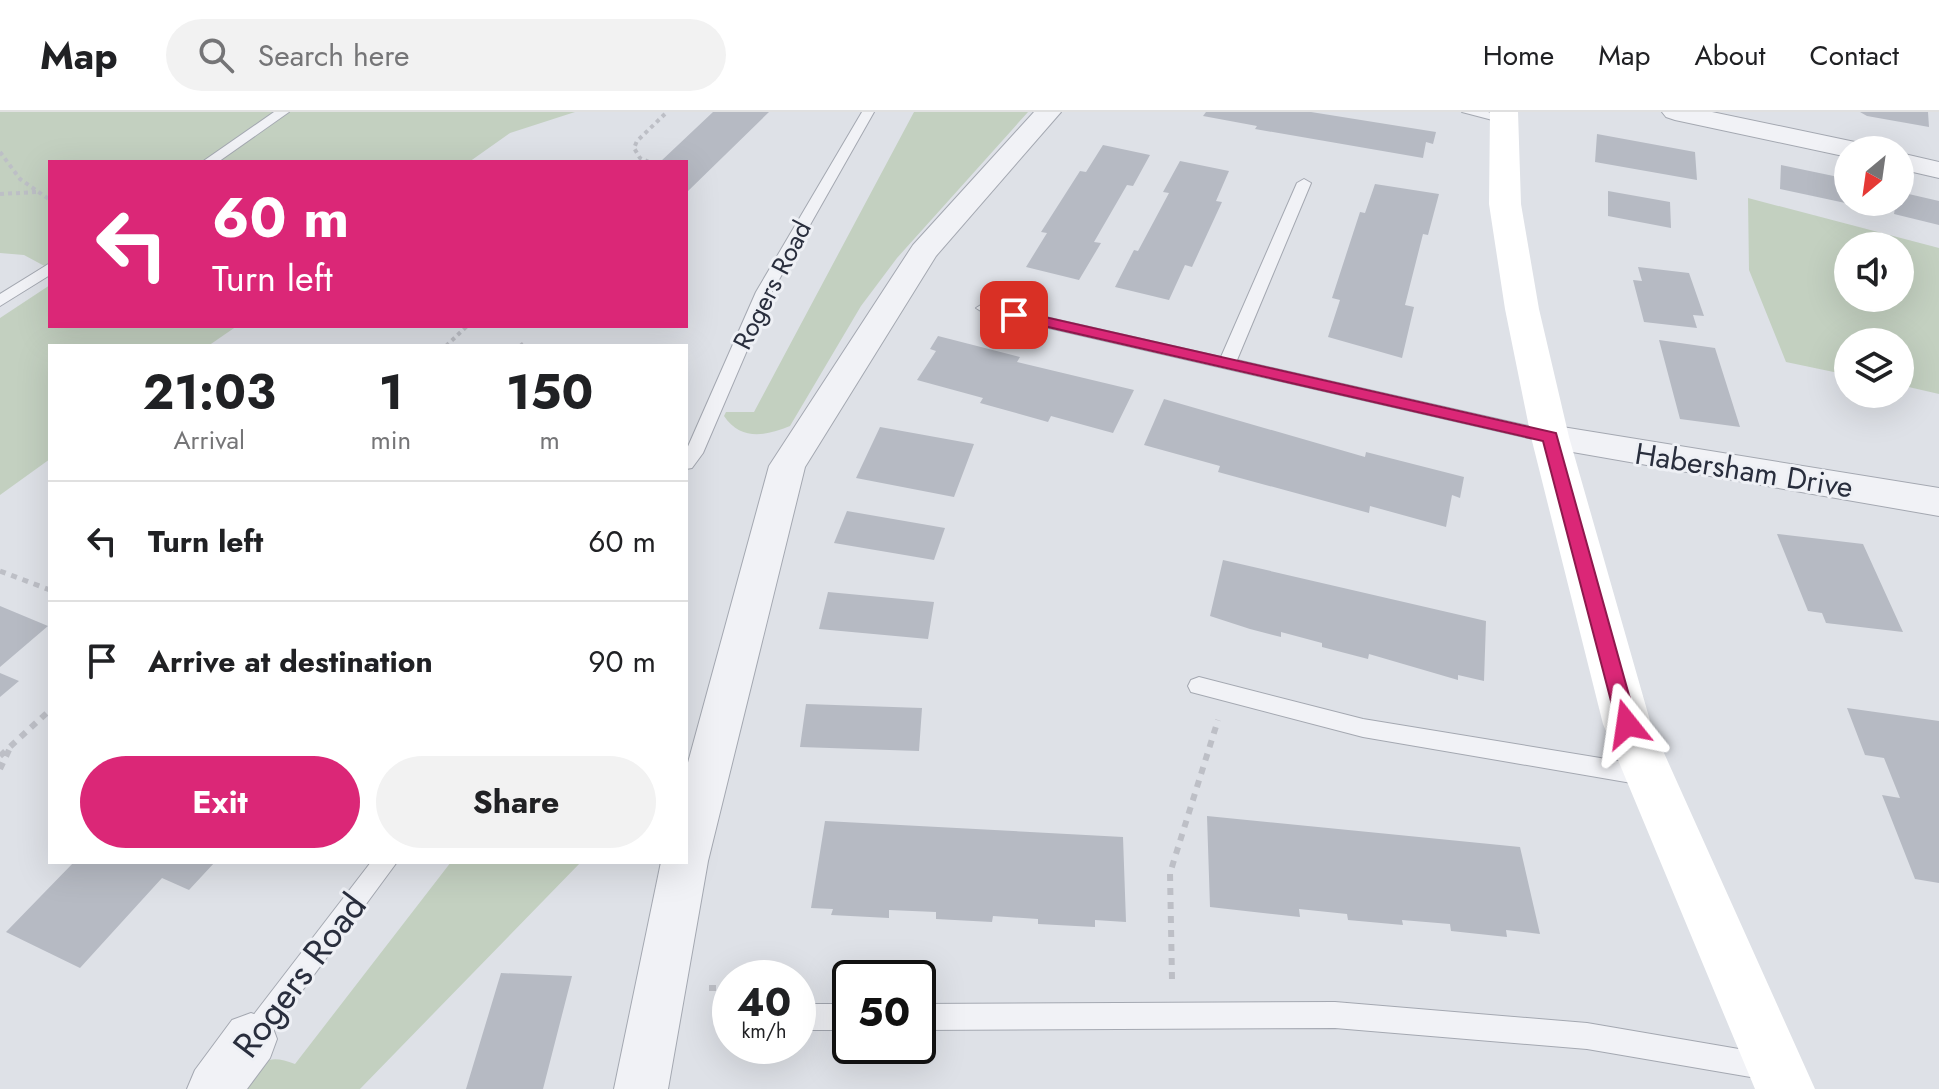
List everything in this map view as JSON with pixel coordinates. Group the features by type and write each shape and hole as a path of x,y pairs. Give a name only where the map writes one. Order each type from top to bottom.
{"main road":[{"path":"1492,114 1522,309 1550,437 1627,724 1780,1079"}],"street":[{"path":"688,852 787,466 924,251 1048,112"},
{"path":"1675,112 1834,146"},
{"path":"1914,164 1939,170"},
{"name":"Habersham Drive","path":"1550,437 1939,502"},
{"path":"641,1089 685,864"},
{"name":"Rogers Road","path":"214,1089 251,1039"}],"lane":[{"path":"212,160 283,112"},
{"name":"Rogers Road","path":"688,460 764,292 868,112"},
{"path":"1227,363 1304,183"},
{"path":"0,301 43,273"},
{"path":"984,308 1550,437"},
{"path":"1199,686 1363,728 1649,776"},
{"name":"Rogers Road","path":"251,1039 383,864"},
{"path":"936,1017 1335,1015 1571,1034 1780,1079"}],"path":[{"path":"645,160 634,148 667,112"},
{"path":"0,152 20,179 48,199"},
{"path":"0,194 38,192"},
{"path":"448,344 465,328"},
{"path":"0,571 48,589"},
{"path":"1177,1015 1171,972 1170,873 1227,693"},
{"path":"0,756 48,712"},
{"path":"0,769 11,746"},
{"path":"704,988 712,988"}],"green space":[{"path":"0,112 575,112 510,133 472,160 48,160 48,268 24,255 0,253"},
{"path":"914,112 1028,112 897,258 861,306 790,426 763,434 738,430 724,416 726,412 754,412"},
{"path":"1748,198 1878,232 1834,232 1834,312 1914,312 1914,241 1939,248 1939,394 1914,388 1914,328 1834,328 1834,372 1786,362 1749,270"},
{"path":"48,286 48,328 234,328 211,344 48,344 48,460 0,495 0,318"},
{"path":"449,864 579,864 360,1089 239,1089 256,1068 268,1060 295,1064"}],"building":[{"path":"713,112 769,112 688,191 688,160 662,160"},
{"path":"1206,112 1311,112 1436,132 1433,144 1426,142 1423,158 1255,129 1257,126 1203,116"},
{"path":"1860,112 1928,112 1929,127 1867,116"},
{"path":"1597,134 1695,152 1697,180 1595,162"},
{"path":"1103,145 1150,155 1133,186 1127,185 1094,242 1101,243 1079,280 1026,267 1047,233 1041,232 1080,171 1086,172"},
{"path":"1180,161 1229,171 1216,201 1222,202 1192,267 1185,265 1169,300 1115,287 1169,193 1163,192"},
{"path":"1781,165 1834,176 1834,201 1780,189"},
{"path":"1375,184 1439,194 1428,235 1423,234 1405,305 1414,307 1402,358 1328,337 1340,300 1332,298 1360,212 1365,213"},
{"path":"1608,191 1670,202 1671,228 1608,216"},
{"path":"1914,195 1939,201 1939,225 1902,216 1914,216"},
{"path":"1638,267 1689,273 1704,316 1693,315 1697,328 1644,322 1633,280 1642,281"},
{"path":"938,336 1020,357 1017,362 1134,390 1113,433 1051,416 1048,422 980,403 983,398 917,380 936,351 930,349"},
{"path":"1659,340 1715,348 1740,427 1680,419"},
{"path":"1164,399 1365,457 1366,452 1464,477 1460,498 1452,495 1446,527 1370,506 1369,513 1218,472 1220,466 1144,445"},
{"path":"880,427 974,444 954,497 856,478"},
{"path":"847,511 945,528 934,560 834,543"},
{"path":"1777,534 1863,544 1903,632 1826,623 1822,613 1808,611"},
{"path":"1223,560 1486,621 1484,681 1458,675 1458,680 1369,654 1368,659 1322,647 1322,643 1281,632 1281,637 1210,616"},
{"path":"828,592 934,602 928,639 819,629"},
{"path":"0,606 48,626 0,667"},
{"path":"0,673 19,681 0,697"},
{"path":"806,704 922,708 919,751 800,747"},
{"path":"1847,708 1939,721 1939,883 1915,879 1882,795 1900,798 1884,758 1865,755"},
{"path":"1207,816 1520,847 1540,934 1506,930 1507,937 1451,931 1450,924 1402,920 1403,925 1348,920 1347,914 1299,909 1300,917 1210,907"},
{"path":"825,821 1123,837 1126,922 1095,920 1095,927 1038,924 1038,919 993,916 992,922 936,919 936,912 889,910 889,918 831,915 833,909 811,908"},
{"path":"72,864 213,864 189,890 162,878 80,968 6,932"},
{"path":"501,973 572,976 543,1089 466,1089"}],"route":[{"path":"1014,315 1550,437 1627,724"}]}
